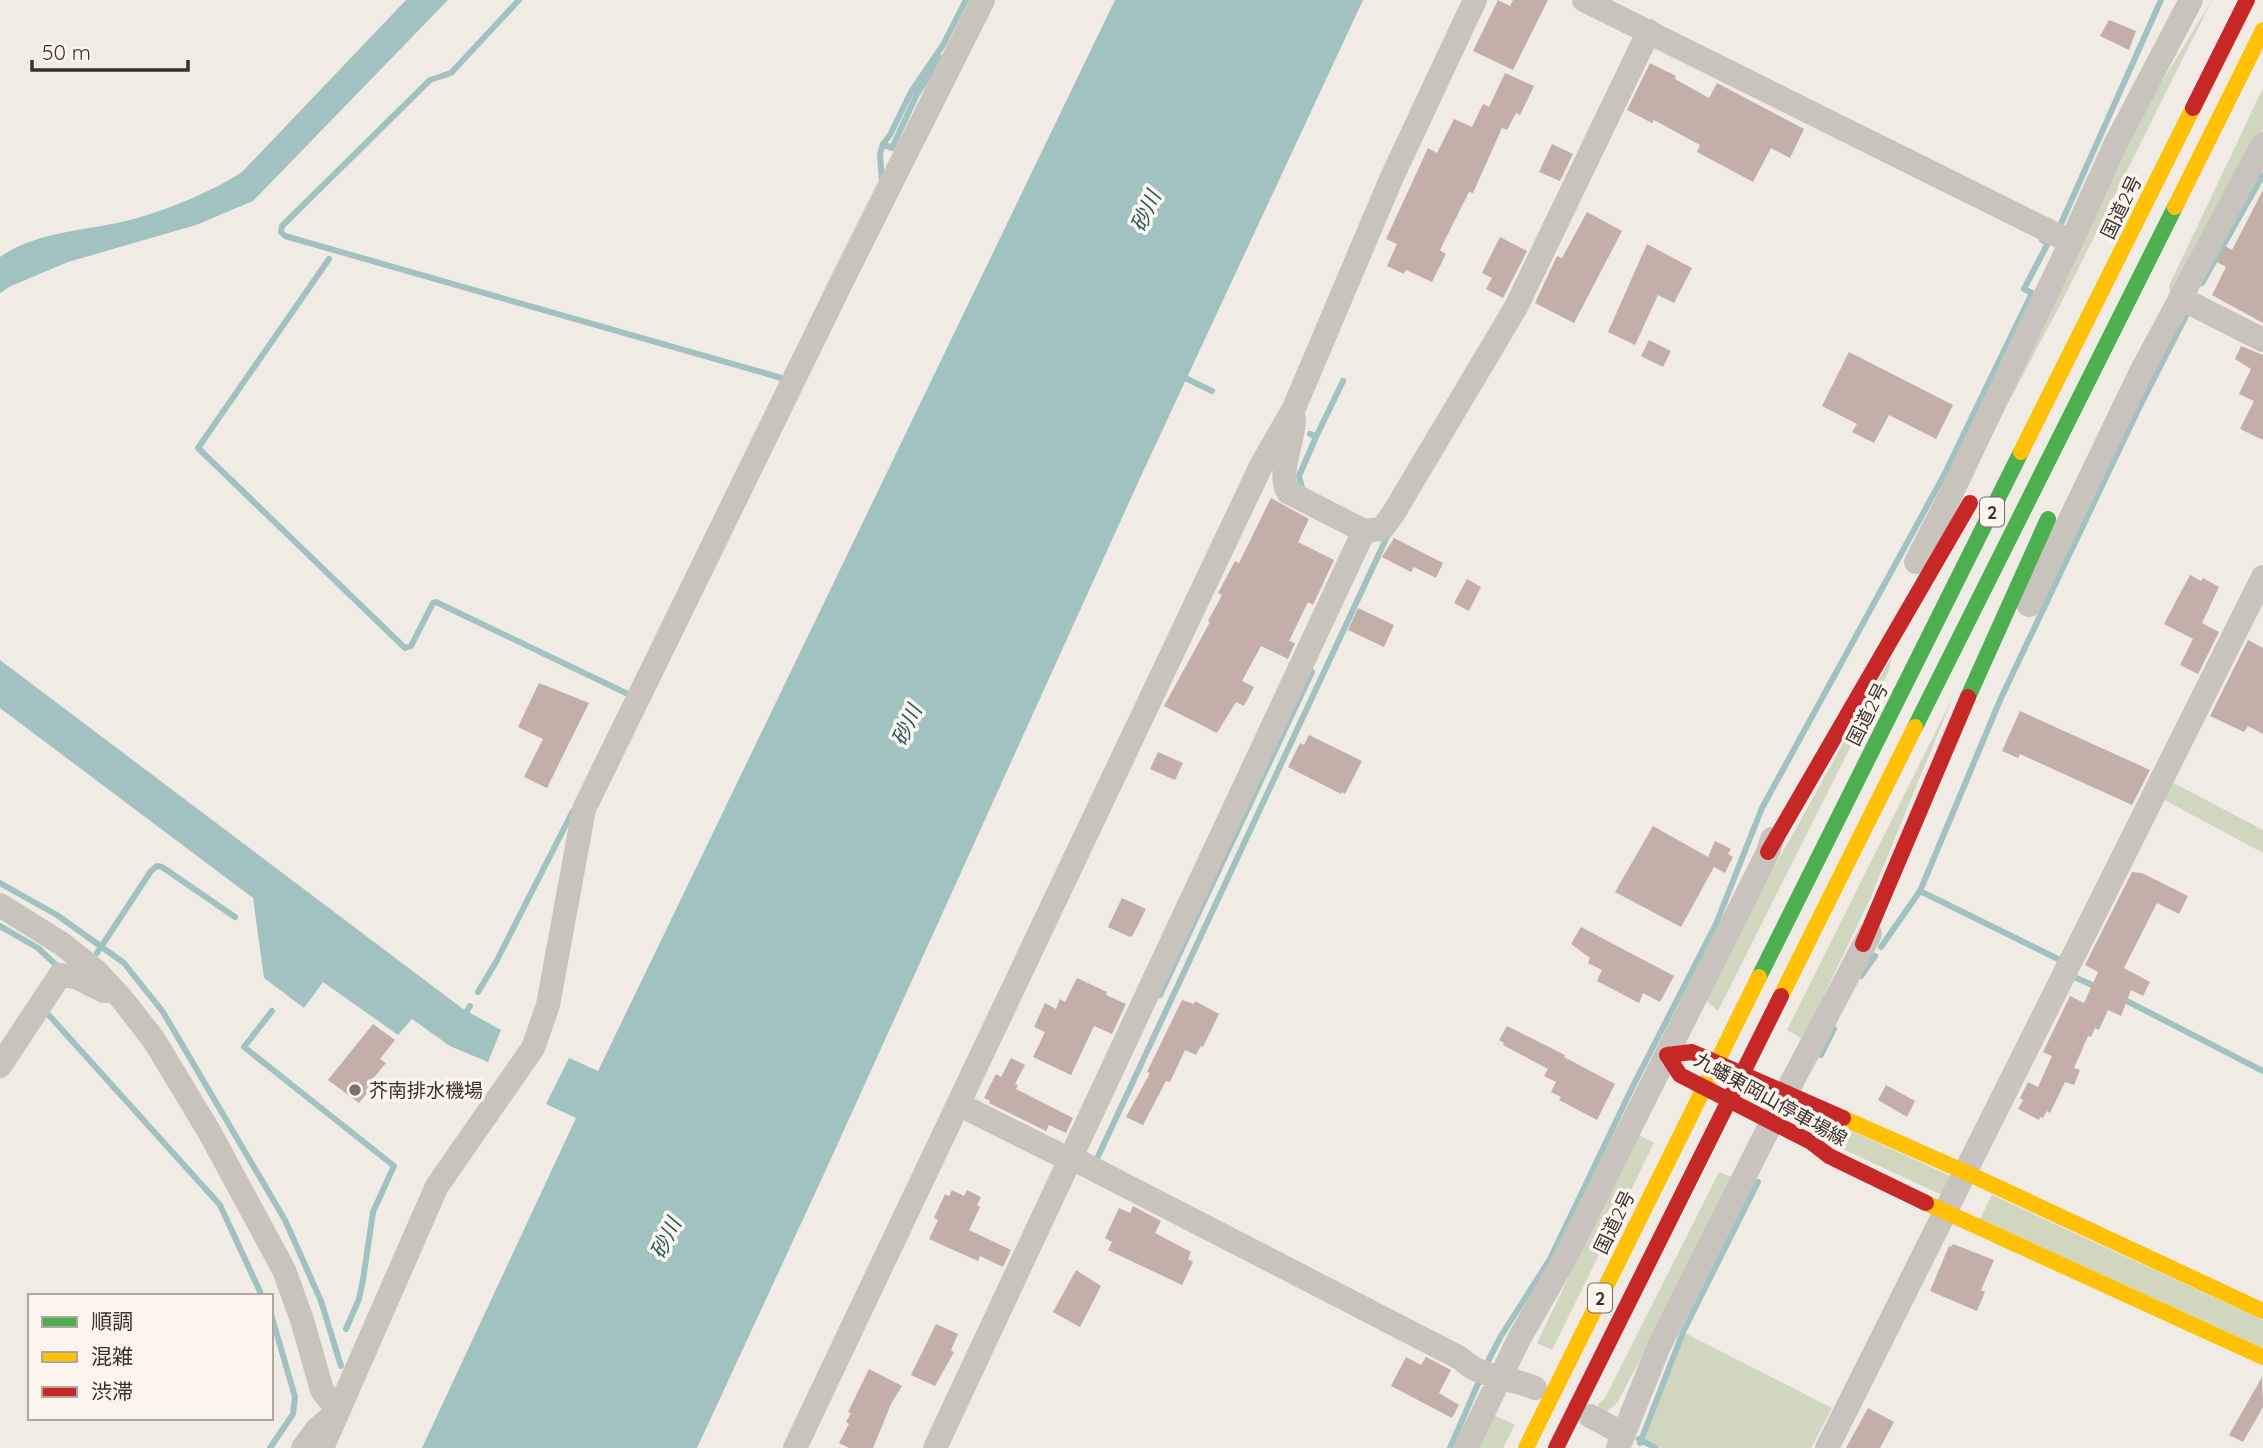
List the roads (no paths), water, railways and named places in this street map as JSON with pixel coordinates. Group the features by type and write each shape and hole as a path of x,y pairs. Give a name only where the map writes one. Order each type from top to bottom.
{"main road":[{"name":"国道2号","path":"1526,1448 2247,0"},
{"name":"2","path":"1556,1448 2263,30"},
{"path":"2171,252 2263,46"},
{"path":"2045,371 2087,323"},
{"path":"1768,852 1980,485"},
{"path":"1863,944 1996,631 2054,505"},
{"name":"九蟠東岡山停車場線","path":"2263,1311 1965,1172 1692,1052 1667,1055 1680,1075 1811,1142 1829,1156 2263,1357"}],"street":[{"path":"322,1448 436,1186 533,1048 548,1005 584,809 844,277 983,0"},
{"path":"796,1448 1262,464 1294,408 1392,177 1475,0"},
{"path":"1584,0 1618,11 1646,37 2071,242"},
{"path":"1466,1448 1489,1374 1518,1339 1563,1262 1768,852 1786,796 1885,621 1952,492 2116,143 2191,0"},
{"path":"1294,408 1294,433 1283,477 1288,492 1364,531 1382,529 1394,514 1516,307 1646,37"},
{"path":"1590,1416 1622,1443 1659,1346 1863,944 1901,890 2001,662 2134,386 2188,302 2263,144"},
{"path":"2188,302 2263,340"},
{"path":"935,1448 1074,1160 1364,531"},
{"path":"1827,1448 2263,577"},
{"path":"0,905 62,944 96,971 154,1040 210,1133 284,1270 322,1390 338,1411"},
{"path":"0,1066 60,975 76,977 122,999"},
{"path":"958,1104 1074,1160 1460,1358 1467,1365 1535,1388"},
{"path":"1756,1157 1786,1146 1829,1156"},
{"path":"303,1448 317,1429 338,1411"}],"water":[{"path":"406,0 448,0 253,201 196,225 68,262 0,293 0,257 15,248 47,236 147,215 203,193 242,172"},
{"name":"砂川","path":"1115,0 1363,0 1141,476 697,1448 422,1448 576,1118 546,1104 569,1058 598,1071"},
{"path":"0,660 463,1009 501,1030 488,1062 450,1046 412,1019 398,1035 323,982 304,1008 264,978 253,898 0,708"}],"waterway":[{"path":"519,0 451,73 430,80 282,226 281,232 285,236 785,379"},
{"path":"882,183 880,154 883,144 911,92 943,45 966,0"},
{"path":"2059,228 2161,0"},
{"path":"883,144 892,148 917,94 941,58"},
{"path":"2202,283 2263,175"},
{"path":"1485,1367 1501,1336 1550,1259 1633,1086 1716,924 1762,808 1943,477 2032,293 2024,289 2048,243 2042,240"},
{"path":"329,259 198,448 405,648 411,646 433,603 436,602 630,695"},
{"path":"1881,947 1920,891 2001,698 2139,408 2190,308"},
{"path":"1179,375 1212,391"},
{"path":"1316,437 1343,381"},
{"path":"1303,492 1299,476 1316,437 1310,434"},
{"path":"1095,1163 1386,539"},
{"path":"1160,995 1312,672"},
{"path":"478,992 573,811"},
{"path":"97,953 151,871 157,866 235,917"},
{"path":"0,883 57,915 124,963 163,1012 285,1220 321,1301 341,1366"},
{"path":"1920,891 2062,961"},
{"path":"0,926 38,948 56,965"},
{"path":"1861,976 1875,956"},
{"path":"2072,976 2099,988"},
{"path":"2121,998 2263,1071"},
{"path":"463,1017 470,1006"},
{"path":"272,1011 244,1047 394,1166 373,1212 359,1299 346,1329"},
{"path":"46,1012 220,1205 261,1294"},
{"path":"1821,1055 1834,1029"},
{"path":"1640,1443 1683,1332 1758,1182"},
{"path":"270,1448 293,1414 295,1397 273,1321"},
{"path":"1450,1448 1481,1377"},
{"path":"1639,1439 1656,1448"}],"place":[{"name":"芥南排水機場","path":"355,1090"}]}
